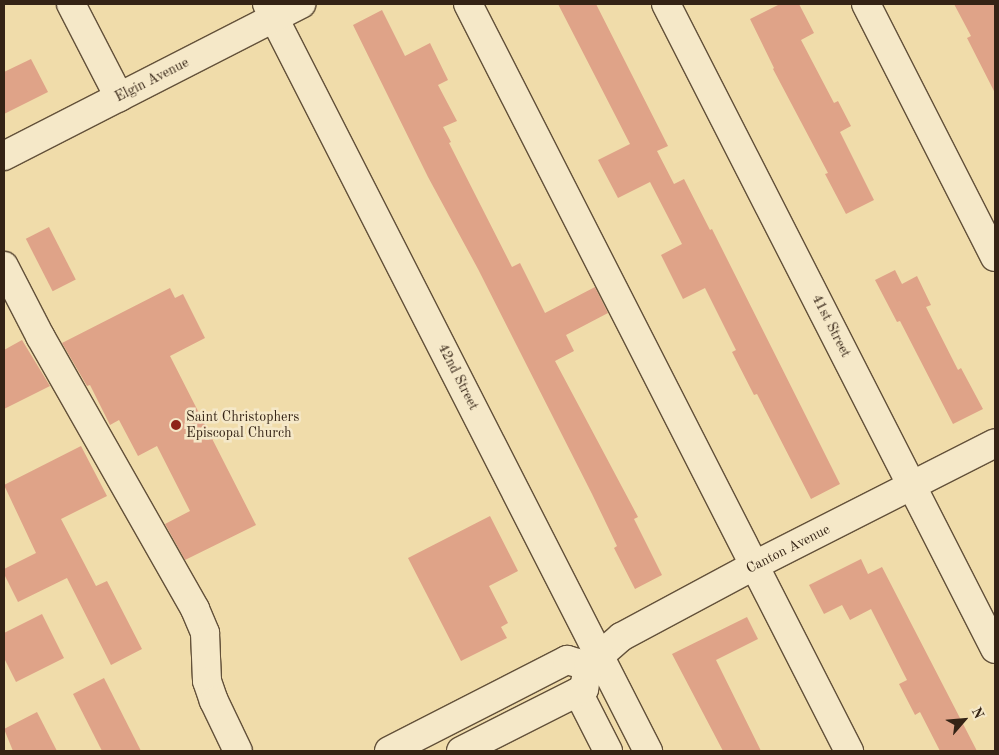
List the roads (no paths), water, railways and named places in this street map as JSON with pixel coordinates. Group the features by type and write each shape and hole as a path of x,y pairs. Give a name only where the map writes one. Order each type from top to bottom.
{"street":[{"path":"71,4 120,96"},
{"name":"Elgin Avenue","path":"4,156 120,96 271,11 301,4"},
{"path":"468,4 849,751"},
{"name":"41st Street","path":"666,4 995,649"},
{"path":"866,4 995,257"},
{"name":"42nd Street","path":"271,11 594,660 648,751"},
{"path":"4,266 45,344 195,609 205,633 207,681 238,751"},
{"name":"Canton Avenue","path":"594,660 621,636 755,565 995,443"},
{"path":"389,751 567,660 594,660 584,689 461,751"},
{"path":"578,692 608,751"}],"place":[{"name":"Saint Christophers Episcopal Church","path":"176,425"}]}
